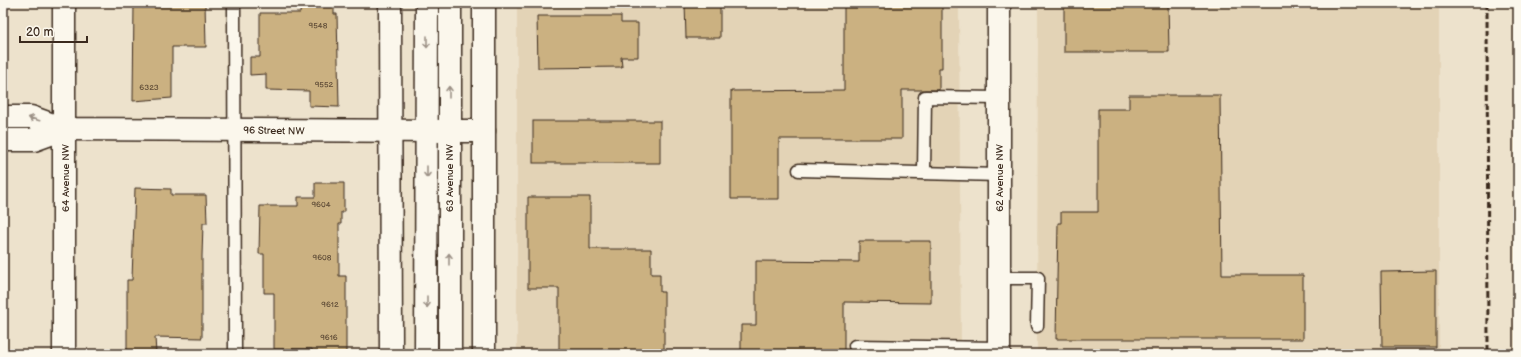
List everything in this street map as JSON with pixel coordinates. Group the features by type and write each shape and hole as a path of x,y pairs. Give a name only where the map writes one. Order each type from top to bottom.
{"street":[{"name":"64 Avenue NW","path":"64,3 64,354"},
{"path":"390,3 391,354"},
{"path":"426,354 427,3"},
{"name":"63 Avenue NW","path":"450,3 450,354"},
{"path":"484,3 484,354"},
{"name":"62 Avenue NW","path":"999,3 999,351"},
{"name":"96 Street NW","path":"3,117 30,117 64,129 390,131 484,130"},
{"name":"96 Street NW","path":"3,140 34,140 64,129"}],"lane":[{"path":"234,3 236,354"},
{"path":"924,173 925,97 999,98"},
{"path":"799,170 999,175"},
{"path":"999,278 1038,278 1037,326"},
{"path":"855,346 999,351"}],"shaded area":[{"path":"517,3 959,3 961,354 517,354"},
{"path":"1038,3 1439,3 1439,354 1037,354"}],"building":[{"path":"134,3 205,3 206,47 172,47 172,98 133,101"},
{"path":"301,3 334,3 334,14 337,14 339,107 309,106 309,91 266,90 266,74 250,75 250,57 260,57 260,13 300,13"},
{"path":"685,3 720,3 720,38 686,38"},
{"path":"844,3 942,3 942,68 939,68 939,90 902,90 902,139 779,139 779,199 731,199 731,91 844,90"},
{"path":"1064,3 1168,3 1169,52 1064,52"},
{"path":"537,16 621,16 621,23 638,23 638,57 621,57 622,67 538,68"},
{"path":"1129,95 1220,95 1222,275 1303,275 1303,339 1056,339 1058,223 1061,223 1061,212 1098,212 1098,109 1129,109"},
{"path":"533,121 660,121 660,163 533,163"},
{"path":"315,183 344,183 344,212 341,212 341,224 339,224 339,276 346,276 346,354 312,354 312,349 274,349 274,293 264,293 264,254 259,254 260,206 298,206 298,197 315,197"},
{"path":"135,188 171,189 171,195 206,195 207,223 203,223 202,256 202,338 155,337 156,354 127,354 127,280 132,280"},
{"path":"528,197 590,197 590,249 651,249 651,274 660,274 660,292 664,292 664,354 559,354 559,288 528,288"},
{"path":"859,241 931,241 931,303 844,302 844,354 741,354 741,325 756,325 756,261 859,262"},
{"path":"1436,271 1436,347 1382,347 1381,272"}],"railway":[{"path":"1487,3 1488,354"}]}
